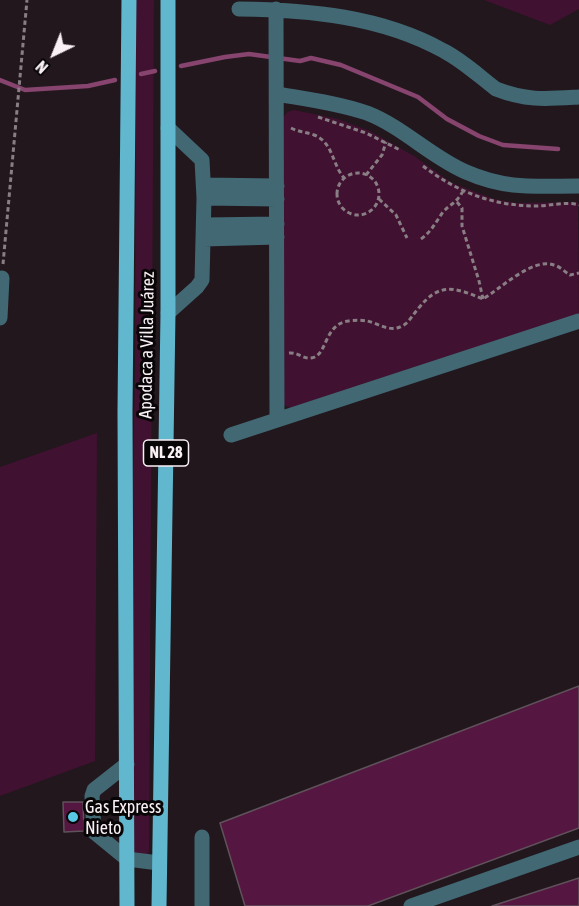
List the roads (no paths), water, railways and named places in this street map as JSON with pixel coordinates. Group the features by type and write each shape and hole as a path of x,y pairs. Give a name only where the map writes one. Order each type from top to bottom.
{"main road":[{"name":"Apodaca a Villa Juárez","path":"128,906 125,400 129,0"},
{"name":"Apodaca a Villa Juárez","path":"159,906 168,313 168,0"}],"street":[{"path":"239,9 276,9 328,14 373,23 444,51 496,89 522,98 579,97"},
{"path":"276,9 277,419"},
{"path":"277,94 368,113 387,122 464,171 485,180 529,187 579,186"},
{"path":"168,128 202,160 204,191 202,280 168,313"},
{"path":"204,191 277,192"},
{"path":"204,232 277,230"},
{"path":"0,318 2,278"},
{"path":"231,435 579,321"},
{"path":"127,764 96,788 92,796 94,832 127,860 159,863"},
{"path":"202,837 202,906"},
{"path":"411,906 579,847"}],"waterway":[{"path":"181,66 249,54 300,61 311,58 341,65 418,97 447,119 479,136 503,145 558,149"},
{"path":"141,74 155,71"},
{"path":"0,80 25,90 88,86 115,80"}],"place":[{"name":"Gas Express Nieto","path":"73,817"}]}
